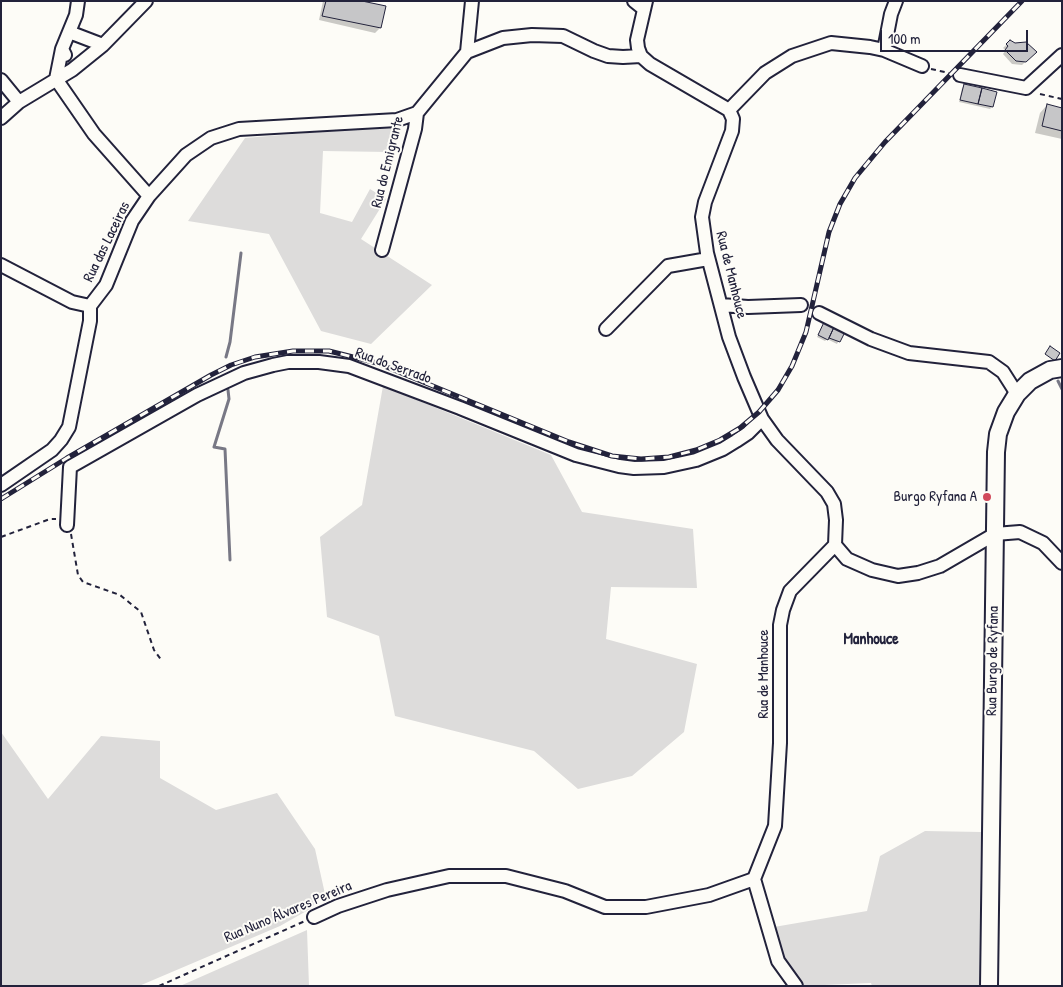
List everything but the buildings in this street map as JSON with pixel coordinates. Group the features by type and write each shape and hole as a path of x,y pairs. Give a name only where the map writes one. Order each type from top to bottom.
{"main road":[{"name":"Rua Burgo de Ryfana","path":"989,986 996,452 998,434 1006,412 1017,394 1030,381 1050,370 1062,368"}],"street":[{"path":"78,1 76,16 62,50 56,80 94,134 149,196"},
{"path":"1,118 19,102 72,70 103,45 146,1"},
{"path":"467,52 472,1"},
{"path":"884,50 891,14 896,1"},
{"path":"641,4 637,40 641,56 650,64 729,110 765,73 792,56 831,44 884,50 922,66"},
{"path":"70,32 103,45"},
{"name":"Rua do Emigrante","path":"382,250 415,129 417,112 467,52 503,38 547,35 563,36 608,56 623,58 641,56"},
{"path":"62,50 72,70"},
{"path":"960,75 1026,88 1062,55"},
{"path":"1,80 19,102"},
{"name":"Rua de Manhouce","path":"729,110 733,119 732,131 705,202 702,217 708,259 722,305 729,337 762,419 777,440 827,492 834,504 836,520 835,545 790,591 783,610 780,625 780,743 775,826 754,879"},
{"name":"Rua das Laceiras","path":"1,485 52,450 69,427 90,321 90,306 106,285 132,221 149,196 186,155 211,138 239,129 396,120 417,112"},
{"path":"606,329 668,266 708,259"},
{"path":"1,265 72,302 90,306"},
{"path":"722,305 748,307 801,304"},
{"path":"819,313 871,339 909,354 989,362 1003,372 1017,394"},
{"name":"Rua do Serrado","path":"67,522 70,467 197,395 244,373 288,362 334,363 363,371 576,455 634,468 664,467 696,460 723,449 736,441 748,433 762,419"},
{"path":"835,545 847,559 872,570 898,576 918,573 940,566 995,534 1020,532 1043,543 1062,564"},
{"name":"Rua Nuno Álvares Pereira","path":"314,917 338,906 387,890 449,876 506,876 565,890 605,907 646,907 709,895 754,879"},
{"path":"754,879 778,960 796,986"}],"path":[{"path":"922,66 940,72 960,75"},
{"path":"1040,94 1062,99"},
{"path":"1,537 50,519 67,522 72,534 78,575 83,582 120,595 141,612 154,650 162,661"},
{"name":"Rua Nuno Álvares Pereira","path":"159,986 314,917"}],"shaded area":[{"path":"393,126 388,152 323,151 320,213 352,222 370,189 386,199 361,239 432,285 371,344 321,331 269,234 188,221 245,138"},
{"path":"383,386 551,455 582,512 693,529 697,588 611,587 606,639 697,664 684,732 632,776 578,789 534,751 395,716 379,636 327,617 320,537 362,505"},
{"path":"1,732 48,799 101,736 160,741 160,778 216,810 277,793 315,849 325,894 310,909 280,926 139,986 1,986"},
{"path":"925,831 981,832 979,986 872,986 871,983 801,986 782,960 774,927 867,911 880,856"},
{"path":"307,930 309,986 180,986"}],"waterway":[{"path":"226,357 230,342 241,253"},
{"path":"1058,381 1062,389"},
{"path":"228,390 229,399 214,447 225,449 230,560"}],"railway":[{"path":"1,499 67,458 211,375 231,365 255,357 293,351 329,351 377,363 569,442 612,456 641,459 669,457 696,450 720,440 740,428 759,412 778,390 792,366 806,332 829,232 840,204 855,178 885,142 1022,1"}],"place":[{"name":"Burgo Ryfana A","path":"987,497"}],"district":[{"name":"Manhouce","path":"871,640"}]}
